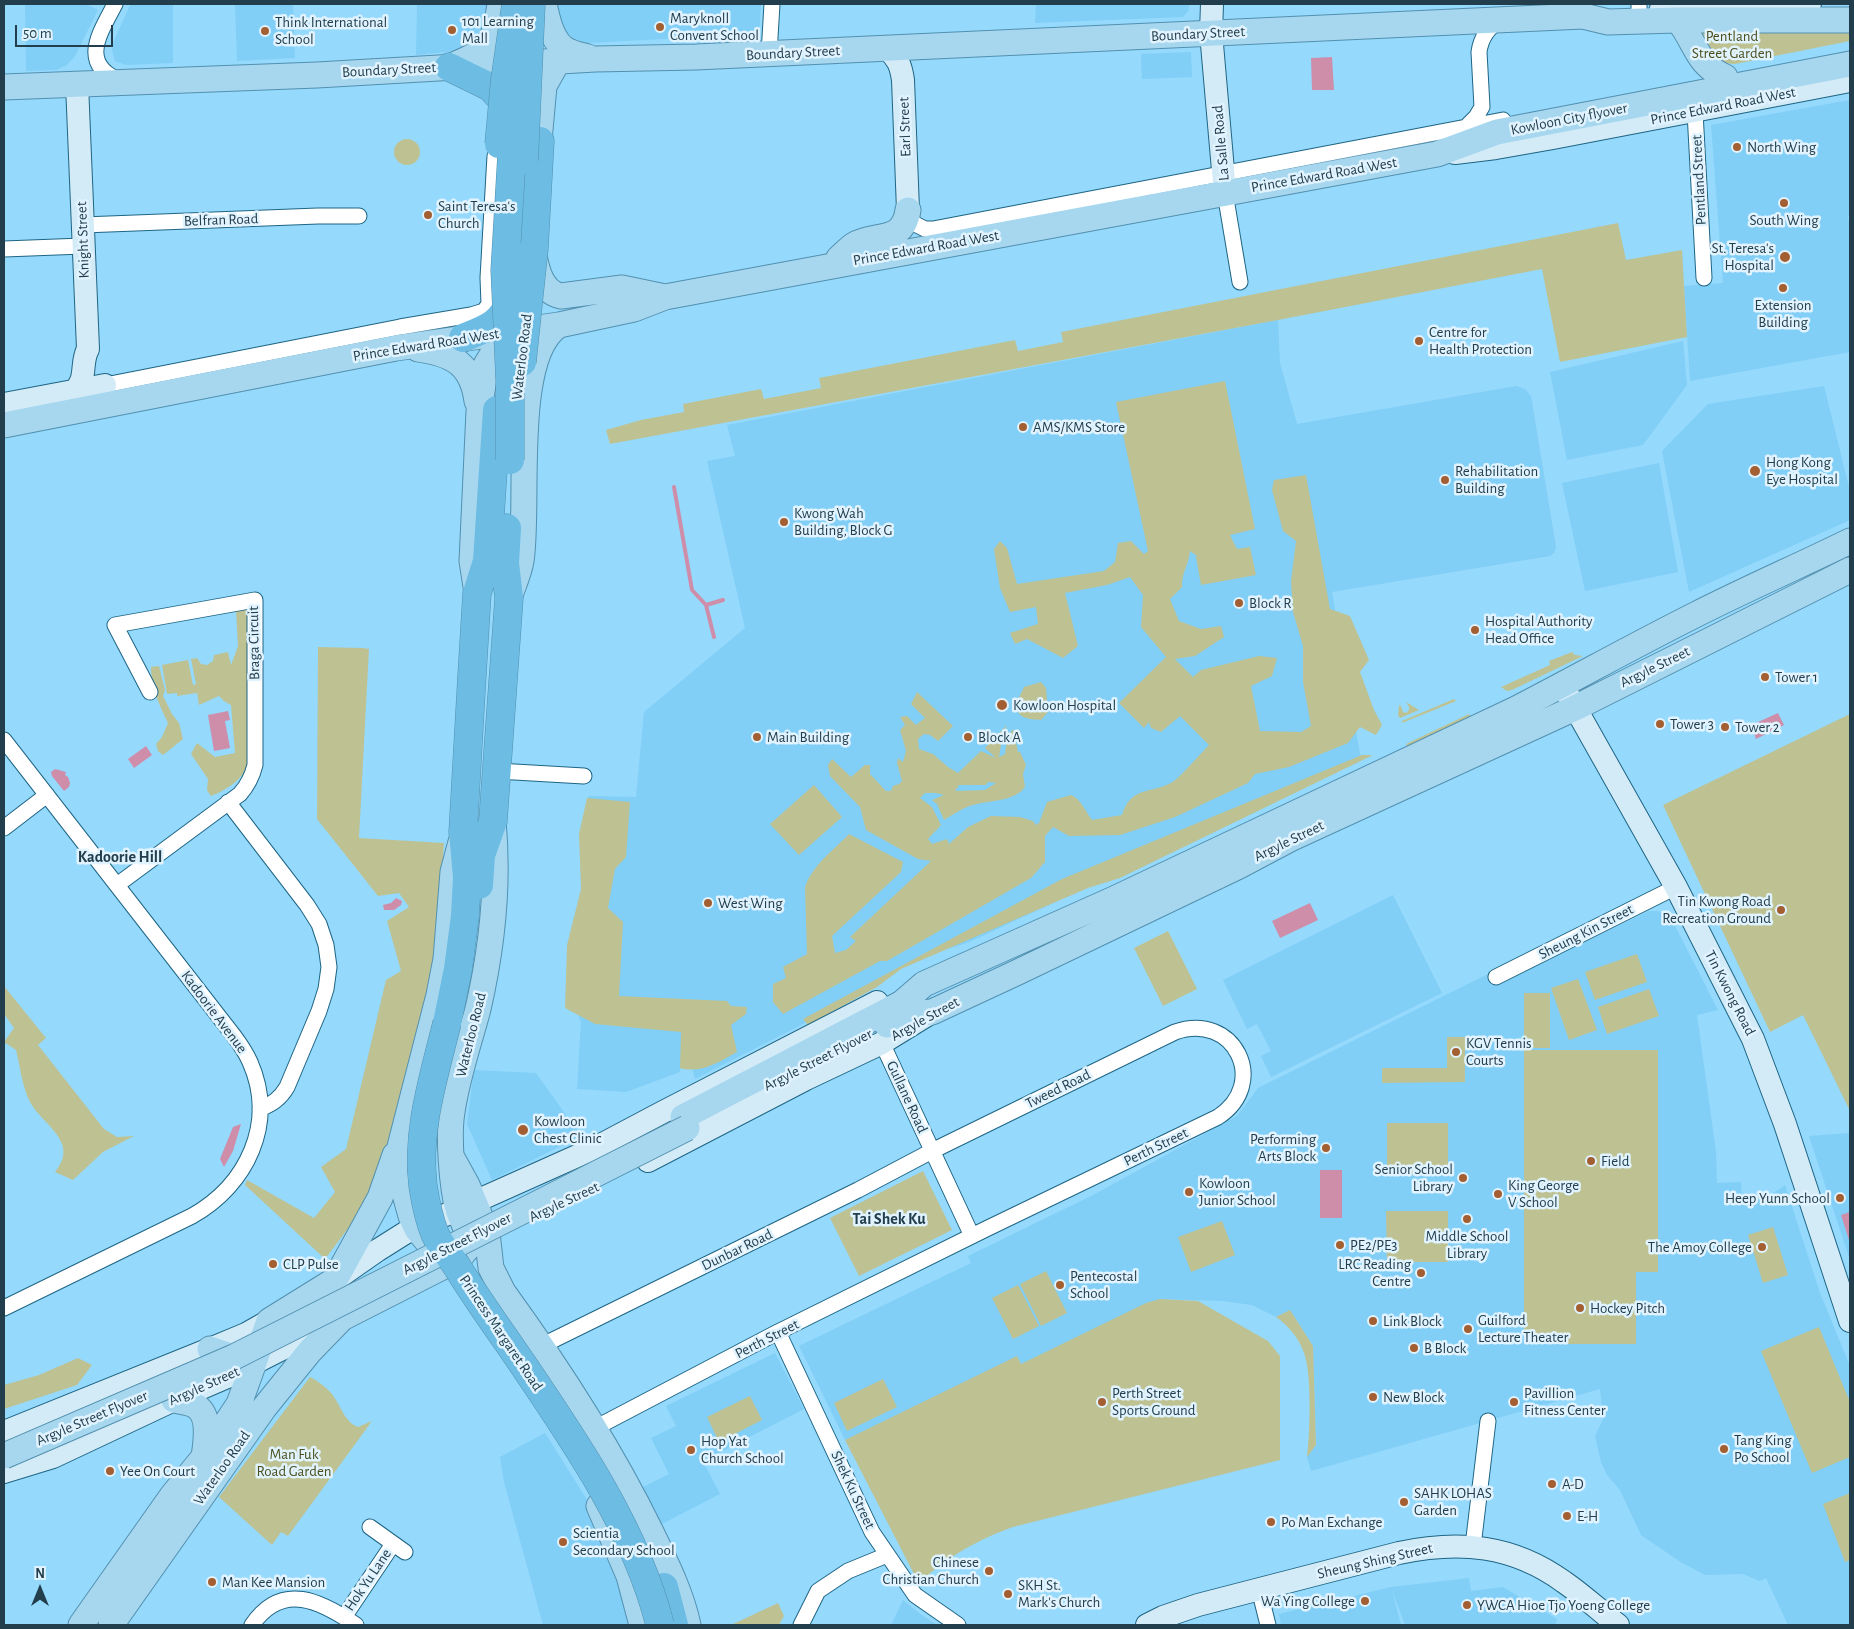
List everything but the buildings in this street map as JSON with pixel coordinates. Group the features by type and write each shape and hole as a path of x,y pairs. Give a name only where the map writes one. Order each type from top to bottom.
{"highway":[{"name":"Waterloo Road","path":"453,1025 474,950 481,855 493,821 509,598 505,563 502,461 492,295 492,266 505,80 505,4"},
{"path":"463,338 494,324 505,312 513,298 538,4"},
{"name":"Waterloo Road","path":"453,1025 465,916 467,877 463,832 477,593 486,561 534,248 540,141 538,4"},
{"path":"449,67 490,87 503,101 510,120 504,146 505,270 510,380 502,461"},
{"name":"Princess Margaret Road","path":"453,1025 426,1110 421,1162 423,1188 435,1234 575,1440 616,1516 638,1562 660,1625"},
{"name":"Princess Margaret Road","path":"453,1025 434,1132 436,1181 448,1223 471,1263 566,1400 610,1471 653,1559 664,1587 674,1625"}],"main road":[{"path":"505,4 506,16 523,20 542,14 538,4"},
{"path":"449,67 484,50 495,30 505,4"},
{"path":"538,4 547,18 556,39 563,48 595,59"},
{"name":"La Salle Road","path":"1212,4 1211,33 1224,184"},
{"name":"Boundary Street","path":"4,87 129,83 595,59 887,49 1583,16 1639,6 1810,4"},
{"name":"Boundary Street","path":"1583,16 1608,22 1678,20"},
{"path":"1678,20 1850,20"},
{"path":"1678,20 1689,34 1700,59 1706,66 1725,77"},
{"name":"Earl Street","path":"887,49 896,56 901,66 903,80 908,210"},
{"name":"Prince Edward Road West","path":"1725,77 1850,53"},
{"name":"Waterloo Road","path":"477,593 472,561 479,411 486,365 506,332 524,294 530,270 543,92 546,81 558,61"},
{"name":"Kowloon City flyover","path":"1437,154 1497,132 1850,64"},
{"name":"Prince Edward Road West","path":"4,425 396,348 559,325 634,309 665,297 832,265 1224,184 1437,154 1496,148 1695,112 1850,81"},
{"name":"Knight Street","path":"74,391 82,381 83,358 88,349 77,84"},
{"path":"832,265 854,245 896,233 905,223 908,210"},
{"path":"532,243 538,270 548,289 556,295 561,296 622,288 665,297"},
{"name":"Waterloo Road","path":"509,598 521,562 526,409 530,379 538,351 553,329 559,325"},
{"path":"396,348 430,351 451,357 460,362 473,383 479,411"},
{"path":"88,349 94,357 97,378 104,385"},
{"path":"4,404 104,385"},
{"path":"479,411 494,393 500,392 517,397 526,409"},
{"name":"Argyle Street","path":"4,1432 246,1334 329,1285 378,1250 417,1228 595,1148 897,992 924,984 1114,899 1482,726 1563,686 1606,660 1696,614 1850,541"},
{"name":"Argyle Street","path":"4,1472 53,1457 253,1364 453,1261 511,1227 673,1149 806,1079 882,1043 914,1010 1230,870 1290,839 1575,708 1850,570"},
{"name":"Tin Kwong Road","path":"1563,686 1676,887 1752,1036 1785,1124 1850,1321"},
{"name":"Waterloo Road","path":"466,1206 451,1156 451,1113 481,993 490,940 496,851 493,821"},
{"name":"Waterloo Road","path":"342,1318 322,1318 316,1313 315,1307 380,1198 398,1157 439,995 446,959 453,872 463,832"},
{"name":"Argyle Street Flyover","path":"4,1456 217,1365 292,1329 914,1010 924,984"},
{"name":"Argyle Street Flyover","path":"4,1445 174,1374 230,1348 683,1118 914,1010"},
{"path":"398,1157 404,1175 426,1182 434,1181 451,1156"},
{"path":"398,1157 411,1216 417,1228"},
{"path":"466,1206 487,1234 488,1241"},
{"path":"453,1261 467,1249 466,1206"},
{"name":"Princess Margaret Road","path":"417,1228 453,1261 592,1489 628,1576 642,1625"},
{"name":"Princess Margaret Road","path":"488,1241 491,1268 503,1292 595,1428 633,1494 676,1584 688,1625"},
{"name":"Waterloo Road","path":"111,1625 264,1408 310,1351 342,1318"},
{"name":"Waterloo Road","path":"81,1625 172,1496 204,1457 239,1404 269,1322"},
{"path":"210,1349 253,1364 260,1384 264,1408"},
{"path":"174,1400 195,1405 201,1411 206,1428 204,1457"},
{"name":"Sheung Shing Street","path":"1147,1625 1180,1610 1417,1549 1473,1546 1518,1558 1550,1573 1618,1625"},
{"path":"628,1576 644,1581 656,1580 662,1571 664,1559"}],"street":[{"path":"115,4 97,39 96,58 104,72 129,83"},
{"path":"769,54 772,4"},
{"path":"1466,127 1476,117 1482,107 1480,43 1489,29 1499,20"},
{"name":"Prince Edward Road West","path":"908,210 909,217 913,223 919,227 934,229 1224,184 1466,127 1725,77"},
{"name":"Pentland Street","path":"1695,112 1704,278"},
{"name":"Prince Edward Road West","path":"104,385 484,311 488,304 504,146"},
{"name":"La Salle Road","path":"1224,184 1240,282"},
{"name":"Belfran Road","path":"4,249 83,235 318,216 359,216"},
{"name":"Braga Circuit","path":"117,885 228,802 247,786 252,776 255,765 255,600 115,625 150,692"},
{"name":"Kadoorie Avenue","path":"4,740 234,1036 250,1062 259,1094 260,1109 256,1138 249,1156 235,1180 214,1202 192,1216 4,1308"},
{"path":"497,771 584,776"},
{"path":"4,828 47,795"},
{"path":"228,802 307,905 319,924 326,945 329,967 326,989 319,1010 286,1087 282,1095 272,1104 260,1109"},
{"name":"Sheung Kin Street","path":"1496,977 1676,887"},
{"name":"Perth Street","path":"560,1435 574,1434 595,1428 778,1332 1227,1112 1240,1093 1243,1076 1241,1059 1236,1049 1219,1033 1197,1027 1186,1028"},
{"name":"Tweed Road","path":"932,1151 1186,1028"},
{"name":"Gullane Road","path":"882,1043 932,1151"},
{"path":"259,1094 279,1091 286,1087"},
{"path":"932,1151 972,1236"},
{"name":"Dunbar Road","path":"541,1346 858,1190 932,1151"},
{"name":"Shek Ku Street","path":"778,1332 872,1532 915,1595 958,1625"},
{"path":"1473,1546 1488,1421"},
{"name":"Hok Yu Lane","path":"350,1621 399,1548 370,1527"},
{"path":"801,1625 818,1590 848,1571 887,1555"},
{"path":"1259,1590 1268,1625"},
{"path":"252,1625 257,1617 272,1606 290,1599 307,1599 317,1602 350,1621"}],"shaded area":[{"path":"25,4 86,4 98,10 75,56 67,65 56,70 26,71"},
{"path":"173,4 173,63 126,65 115,61 112,50 113,43 130,5"},
{"name":"Think International School","path":"235,4 293,4 295,58 237,61"},
{"name":"101 Learning Mall","path":"417,4 490,4 489,25 465,50 416,55"},
{"name":"Maryknoll Convent School","path":"554,4 761,4 759,34 587,43 575,39 564,32"},
{"path":"1036,4 1189,4 1189,10 1183,17 1035,23"},
{"path":"1191,52 1192,77 1142,79 1141,54"},
{"path":"1332,57 1334,90 1312,90 1311,58"},
{"name":"St. Teresa's Hospital","path":"1850,100 1850,215 1848,216 1850,230 1850,352 1690,381 1684,286 1723,283 1711,125"},
{"name":"Kowloon Hospital","path":"1278,320 1280,363 1297,424 1516,386 1525,389 1531,396 1556,547 1554,553 1550,556 1332,592 1361,760 967,943 937,952 904,966 876,987 695,1079 682,1029 680,1072 626,1092 577,1089 581,1022 583,1022 580,1021 579,1016 588,796 636,797 644,712 745,628 707,461 735,456 727,425"},
{"path":"1683,341 1687,385 1643,445 1567,460 1550,372"},
{"name":"Hong Kong Eye Hospital","path":"1824,386 1850,491 1850,520 1689,592 1662,451 1708,404"},
{"path":"1659,463 1678,572 1585,591 1562,483"},
{"path":"228,711 230,720 225,721 230,748 214,751 208,715"},
{"path":"1778,713 1784,725 1756,739 1754,733 1756,723"},
{"path":"146,746 152,755 134,768 128,759"},
{"path":"55,769 66,772 65,775 70,783 69,787 64,791 52,776 51,772"},
{"path":"1393,895 1442,993 1271,1077 1261,1056 1271,1051 1257,1024 1247,1029 1223,980"},
{"path":"396,898 402,901 401,905 394,910 384,910 383,905 391,903"},
{"path":"1310,903 1318,920 1280,938 1272,921"},
{"path":"1649,911 1664,913 1671,918 1718,1010 1697,1015 1716,1152 1717,1183 1741,1182 1742,1204 1771,1195 1785,1185 1820,1293 1850,1366 1850,1625 1788,1625 1766,1578 1760,1581 1743,1574 1705,1575 1679,1561 1641,1535 1620,1490 1607,1475 1601,1462 1595,1436 1603,1419 1600,1389 1311,1471 1307,1457 1316,1445 1313,1346 1290,1310 1276,1317 1252,1305 1222,1301 1160,1299 1021,1364 1017,1357 845,1440 799,1346 971,1263 968,1256 1093,1195 1237,1116 1258,1088 1494,971 1500,983"},
{"name":"Kowloon Chest Clinic","path":"474,1070 536,1073 581,1136 492,1180 467,1124"},
{"path":"241,1124 233,1151 224,1167 220,1159 233,1127"},
{"name":"Heep Yunn School","path":"1850,1133 1850,1260 1809,1136"},
{"path":"1320,1170 1342,1170 1342,1218 1320,1218"},
{"path":"1850,1212 1850,1243 1841,1215"},
{"name":"Hop Yat Church School","path":"775,1353 804,1409 703,1461 720,1494 660,1525 639,1489 669,1474 651,1438 676,1426 666,1406"},
{"name":"Scientia Secondary School","path":"545,1433 591,1506 636,1625 543,1625 504,1482 500,1457"},
{"name":"YWCA Hioe Tjo Yoeng College","path":"1469,1578 1471,1591 1503,1587 1557,1619 1555,1625 1405,1625 1392,1590 1401,1625 1281,1625 1279,1614 1391,1587"},
{"path":"903,1600 919,1613 937,1625 891,1625"}],"green space":[{"name":"Pentland Street Garden","path":"1850,12 1850,41 1735,64 1717,61 1695,26"},
{"path":"407,139 416,143 420,152 416,161 407,165 398,161 394,152 398,143"},
{"path":"1618,223 1626,260 1682,250 1687,337 1560,362 1542,269 610,444 606,430 641,420 684,412 683,404 761,389 764,399 821,388 819,378 1015,340 1018,351 1063,342 1061,332"},
{"path":"1225,381 1255,529 1230,535 1237,549 1250,547 1256,575 1201,585 1197,556 1190,551 1182,587 1170,599 1179,621 1201,629 1221,626 1224,637 1195,656 1175,659 1193,677 1201,670 1259,656 1277,658 1272,676 1251,686 1260,731 1301,732 1311,726 1303,682 1303,646 1293,612 1291,581 1296,541 1283,531 1272,490 1274,480 1306,475 1330,609 1350,616 1369,660 1360,672 1374,710 1382,725 1376,735 1360,727 1348,743 1289,767 1255,774 1248,783 1175,817 1120,835 1069,836 1053,827 1045,836 1045,862 1031,878 887,961 880,961 783,1014 773,1002 773,984 786,978 783,967 807,954 805,888 818,865 849,834 903,862 901,872 832,936 835,953 846,950 856,941 850,937 931,861 918,859 866,830 860,807 830,776 828,765 832,759 851,777 865,765 870,765 870,774 886,791 891,791 893,786 902,781 897,763 898,758 903,762 906,751 900,730 905,725 900,717 907,716 916,725 925,718 911,704 917,692 953,726 938,741 930,735 924,734 918,739 919,749 933,754 958,773 981,751 996,758 985,748 1007,725 1003,734 999,757 1005,754 1007,740 1013,729 1018,752 1020,752 1026,765 1023,774 1025,787 1020,792 1001,800 969,806 944,820 937,804 932,800 944,795 925,793 920,798 932,807 941,825 928,839 932,844 947,839 949,844 968,827 991,816 1020,817 1033,821 1036,825 1039,823 1047,802 1071,795 1080,802 1092,820 1122,815 1130,799 1142,792 1175,781 1209,745 1180,716 1161,732 1151,728 1149,722 1144,728 1119,703 1166,657 1141,627 1143,595 1130,577 1107,585 1065,593 1078,646 1063,658 1027,639 1015,644 1010,633 1038,624 1036,607 1010,612 1000,588 994,549 1000,541 1007,548 1017,584 1104,571 1115,562 1118,543 1131,541 1144,554 1148,551 1116,402","holes":["996,783 985,790 955,791 959,785"]},
{"path":"249,609 247,766 237,781 211,796 207,790 208,779 191,754 197,743 215,757 235,753 231,705 219,696 199,705 197,693 177,696 177,693 167,694 162,665 188,660 193,685 196,684 191,659 197,658 201,664 207,665 213,661 214,655 228,652 231,665 238,646 236,611"},
{"path":"318,647 369,649 359,838 444,843 435,958 398,1118 375,1183 353,1222 325,1259 245,1185 247,1180 314,1218 335,1192 321,1167 346,1149 386,980 401,971 387,921 409,907 399,893 378,896 317,819"},
{"path":"1572,652 1575,655 1583,656 1512,690 1507,691 1501,687 1550,665 1549,661"},
{"path":"159,666 165,690 163,696 179,723 183,739 163,755 158,751 156,744 162,737 168,723 154,689 151,675 151,667"},
{"path":"1041,682 1046,688 1048,712 1041,720 1025,718 1019,714 1015,706 1024,687"},
{"path":"1454,699 1456,701 1402,723 1402,721"},
{"path":"1406,702 1419,710 1400,718 1398,715 1399,705 1403,712 1406,713 1409,710"},
{"path":"1469,714 1471,718 1420,742 1407,746 1406,744"},
{"name":"Tin Kwong Road Recreation Ground","path":"1850,714 1850,1111 1803,1015 1770,1032 1663,805"},
{"path":"1362,755 1373,755 1120,878 1088,888 901,969 877,987 808,1025 803,1019 1062,879"},
{"path":"814,785 842,817 799,855 770,824"},
{"path":"587,798 630,802 626,857 615,869 608,908 623,922 619,996 727,1001 731,1006 747,1007 746,1014 731,1025 737,1052 717,1063 703,1068 680,1068 681,1032 595,1024 565,1008 567,945 581,889 579,834"},
{"path":"1168,931 1197,989 1163,1006 1134,948"},
{"path":"1637,954 1647,982 1595,1000 1585,972"},
{"path":"1578,979 1597,1030 1569,1040 1551,988"},
{"path":"4,986 46,1038 38,1045 104,1129 117,1137 134,1136 103,1152 73,1180 55,1172 62,1161 64,1151 61,1142 29,1100 16,1050 4,1042 14,1028 4,1014"},
{"path":"1649,989 1659,1016 1607,1034 1598,1007"},
{"path":"1524,993 1550,993 1550,1048 1524,1048"},
{"name":"KGV Tennis Courts","path":"1447,1037 1465,1037 1465,1082 1382,1083 1382,1068 1447,1068"},
{"name":"Field","path":"1524,1050 1658,1050 1658,1272 1636,1272 1636,1344 1524,1344"},
{"path":"1387,1123 1448,1123 1448,1175 1387,1175"},
{"path":"923,1171 952,1230 859,1276 830,1218"},
{"path":"1386,1211 1448,1211 1448,1262 1387,1262"},
{"path":"1222,1221 1235,1255 1191,1272 1178,1237"},
{"path":"1773,1227 1788,1275 1763,1283 1748,1235"},
{"path":"1046,1271 1067,1313 1041,1326 1020,1284"},
{"path":"1018,1285 1039,1326 1013,1339 992,1298"},
{"name":"Perth Street Sports Ground","path":"1160,1299 1198,1301 1268,1341 1280,1356 1280,1460 1013,1527 965,1549 943,1563 922,1580 914,1574 845,1440 1017,1356 1021,1364 1146,1303"},
{"path":"1290,1310 1313,1346 1316,1445 1307,1457 1310,1404 1307,1363 1302,1347 1296,1337 1276,1317"},
{"path":"1819,1327 1850,1402 1850,1457 1812,1473 1761,1351"},
{"path":"78,1358 92,1365 77,1385 4,1409 4,1385 39,1375"},
{"name":"Man Fuk Road Garden","path":"310,1377 330,1391 353,1425 358,1427 372,1421 288,1536 281,1532 272,1545 219,1497"},
{"path":"883,1379 897,1407 847,1431 834,1403"},
{"path":"750,1396 762,1420 719,1442 707,1417"},
{"path":"1850,1493 1850,1560 1845,1562 1823,1504"},
{"path":"778,1603 784,1616 779,1625 731,1625"}],"waterway":[{"path":"674,487 692,590 706,605 714,637"},
{"path":"706,605 723,600"}],"place":[{"name":"Maryknoll Convent School","path":"660,27"},
{"name":"101 Learning Mall","path":"452,30"},
{"name":"Think International School","path":"265,31"},
{"name":"North Wing","path":"1737,147"},
{"name":"South Wing","path":"1784,203"},
{"name":"Saint Teresa's Church","path":"428,215"},
{"name":"St. Teresa's Hospital","path":"1785,257"},
{"name":"Extension Building","path":"1783,288"},
{"name":"Centre for Health Protection","path":"1419,341"},
{"name":"AMS/KMS Store","path":"1023,427"},
{"name":"Hong Kong Eye Hospital","path":"1755,471"},
{"name":"Rehabilitation Building","path":"1445,480"},
{"name":"Kwong Wah Building, Block G","path":"784,522"},
{"name":"Block R","path":"1239,603"},
{"name":"Hospital Authority Head Office","path":"1475,630"},
{"name":"Tower 1","path":"1765,677"},
{"name":"Kowloon Hospital","path":"1002,705"},
{"name":"Tower 3","path":"1660,724"},
{"name":"Tower 2","path":"1725,727"},
{"name":"Main Building","path":"757,737"},
{"name":"Block A","path":"968,737"},
{"name":"West Wing","path":"708,903"},
{"name":"Tin Kwong Road Recreation Ground","path":"1781,910"},
{"name":"KGV Tennis Courts","path":"1456,1052"},
{"name":"Kowloon Chest Clinic","path":"523,1130"},
{"name":"Performing Arts Block","path":"1326,1148"},
{"name":"Field","path":"1591,1161"},
{"name":"Senior School Library","path":"1463,1178"},
{"name":"Kowloon Junior School","path":"1189,1192"},
{"name":"King George V School","path":"1498,1194"},
{"name":"Heep Yunn School","path":"1840,1198"},
{"name":"Middle School Library","path":"1467,1219"},
{"name":"PE2/PE3","path":"1340,1245"},
{"name":"The Amoy College","path":"1762,1247"},
{"name":"CLP Pulse","path":"273,1264"},
{"name":"LRC Reading Centre","path":"1421,1273"},
{"name":"Pentecostal School","path":"1060,1285"},
{"name":"Hockey Pitch","path":"1580,1308"},
{"name":"Link Block","path":"1373,1321"},
{"name":"Guilford Lecture Theater","path":"1468,1329"},
{"name":"B Block","path":"1414,1348"},
{"name":"New Block","path":"1373,1397"},
{"name":"Perth Street Sports Ground","path":"1102,1402"},
{"name":"Pavillion Fitness Center","path":"1514,1402"},
{"name":"Tang King Po School","path":"1724,1449"},
{"name":"Hop Yat Church School","path":"691,1450"},
{"name":"Yee On Court","path":"110,1471"},
{"name":"A-D","path":"1552,1484"},
{"name":"SAHK LOHAS Garden","path":"1404,1502"},
{"name":"E-H","path":"1567,1516"},
{"name":"Po Man Exchange","path":"1271,1522"},
{"name":"Scientia Secondary School","path":"563,1542"},
{"name":"Chinese Christian Church","path":"989,1571"},
{"name":"Man Kee Mansion","path":"212,1582"},
{"name":"SKH St. Mark's Church","path":"1008,1594"},
{"name":"Wa Ying College","path":"1365,1601"},
{"name":"YWCA Hioe Tjo Yoeng College","path":"1467,1605"}],"district":[{"name":"Kadoorie Hill","path":"120,857"},
{"name":"Tai Shek Ku","path":"889,1219"}]}
